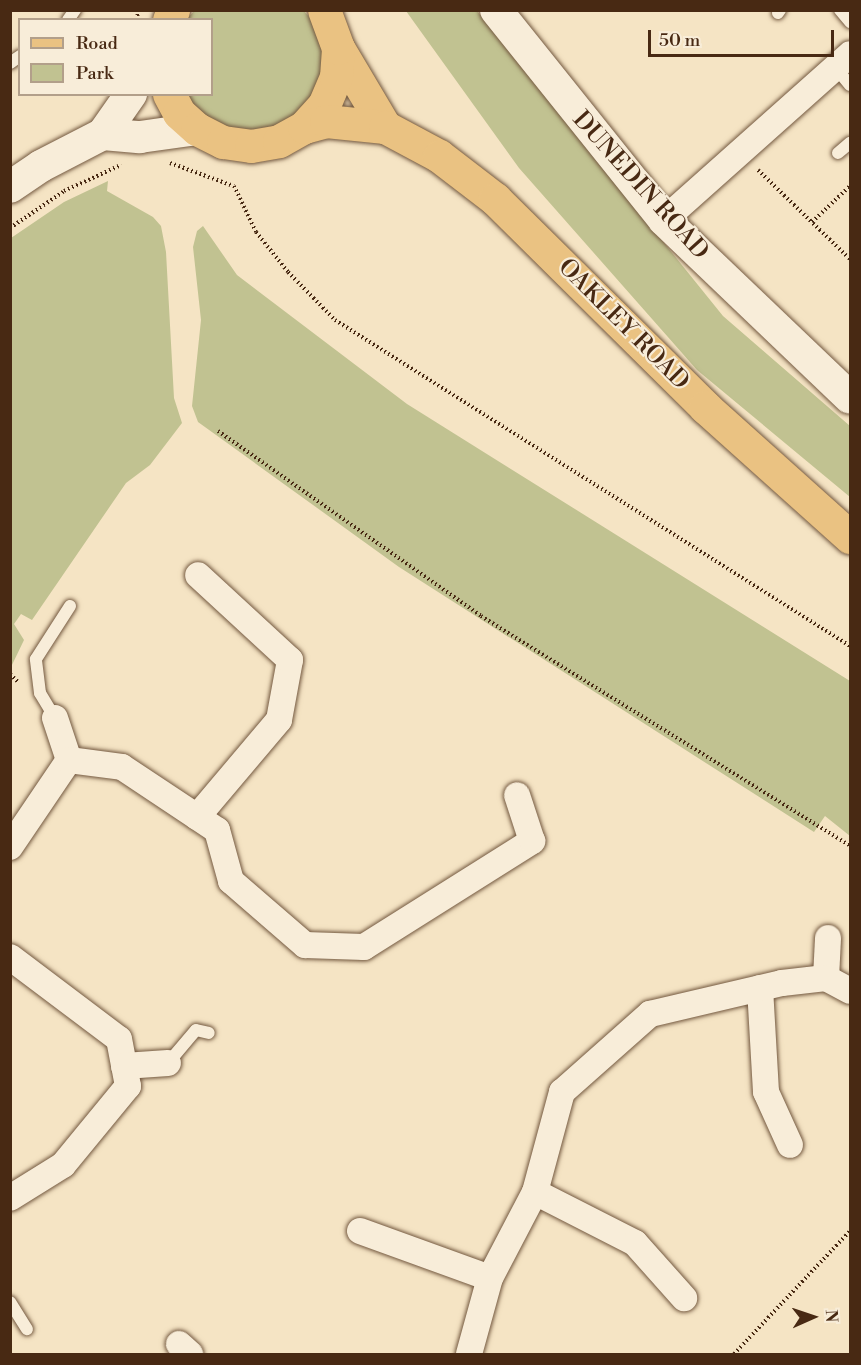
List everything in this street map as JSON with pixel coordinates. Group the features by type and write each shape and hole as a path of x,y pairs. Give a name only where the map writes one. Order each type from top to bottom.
{"main road":[{"path":"324,10 338,48 386,127"},
{"path":"170,96 179,113 197,129 223,142 251,146 279,141 304,127 324,105 336,78 338,48"},
{"name":"OAKLEY ROAD","path":"304,127 326,121 386,127 439,156 495,199 705,407 850,537"}],"street":[{"name":"DUNEDIN ROAD","path":"496,10 664,220 850,398"},
{"path":"664,220 740,153 846,69"},
{"path":"10,187 41,166 103,134 131,96"},
{"path":"103,134 140,137 197,129"},
{"path":"197,817 279,720 290,660 198,575"},
{"path":"55,718 69,760"},
{"path":"69,760 122,767 217,830 231,881 304,945 364,947 532,841 517,795"},
{"path":"10,847 69,760"},
{"path":"825,978 828,938"},
{"path":"10,957 119,1039 128,1086 63,1165 10,1198"},
{"path":"469,1354 490,1278 535,1192 562,1092 650,1014 760,988 825,978 850,991"},
{"path":"760,988 766,1092 790,1145"},
{"path":"124,1066 168,1063"},
{"path":"535,1192 635,1243 684,1298"},
{"path":"360,1231 490,1278"}],"lane":[{"path":"840,10 850,22"},
{"path":"838,153 850,143"},
{"path":"55,718 40,693 36,659 70,606"},
{"path":"168,1063 196,1030 209,1033"},
{"path":"10,1302 27,1329"}],"path":[{"path":"740,153 850,259"},
{"path":"160,162 234,186 256,232 288,272 335,320 850,646"},
{"path":"10,228 64,191 105,170 130,163"},
{"path":"812,222 850,186"},
{"path":"218,431 481,616 850,846"},
{"path":"734,1354 850,1231"}],"green space":[{"path":"194,11 304,11 314,23 323,46 323,71 315,94 300,114 257,134 209,122 186,96 213,96 213,18 188,18"},
{"path":"406,11 477,11 723,316 850,426 850,497 697,370 519,168"},
{"path":"108,181 107,191 153,217 161,226 166,252 174,398 182,423 150,465 126,483 32,620 21,614 14,624 24,640 11,667 11,238 64,202"},
{"path":"203,226 237,275 407,404 850,681 850,836 825,816 814,832 399,567 198,422 192,406 201,320 193,247 197,231"}]}
